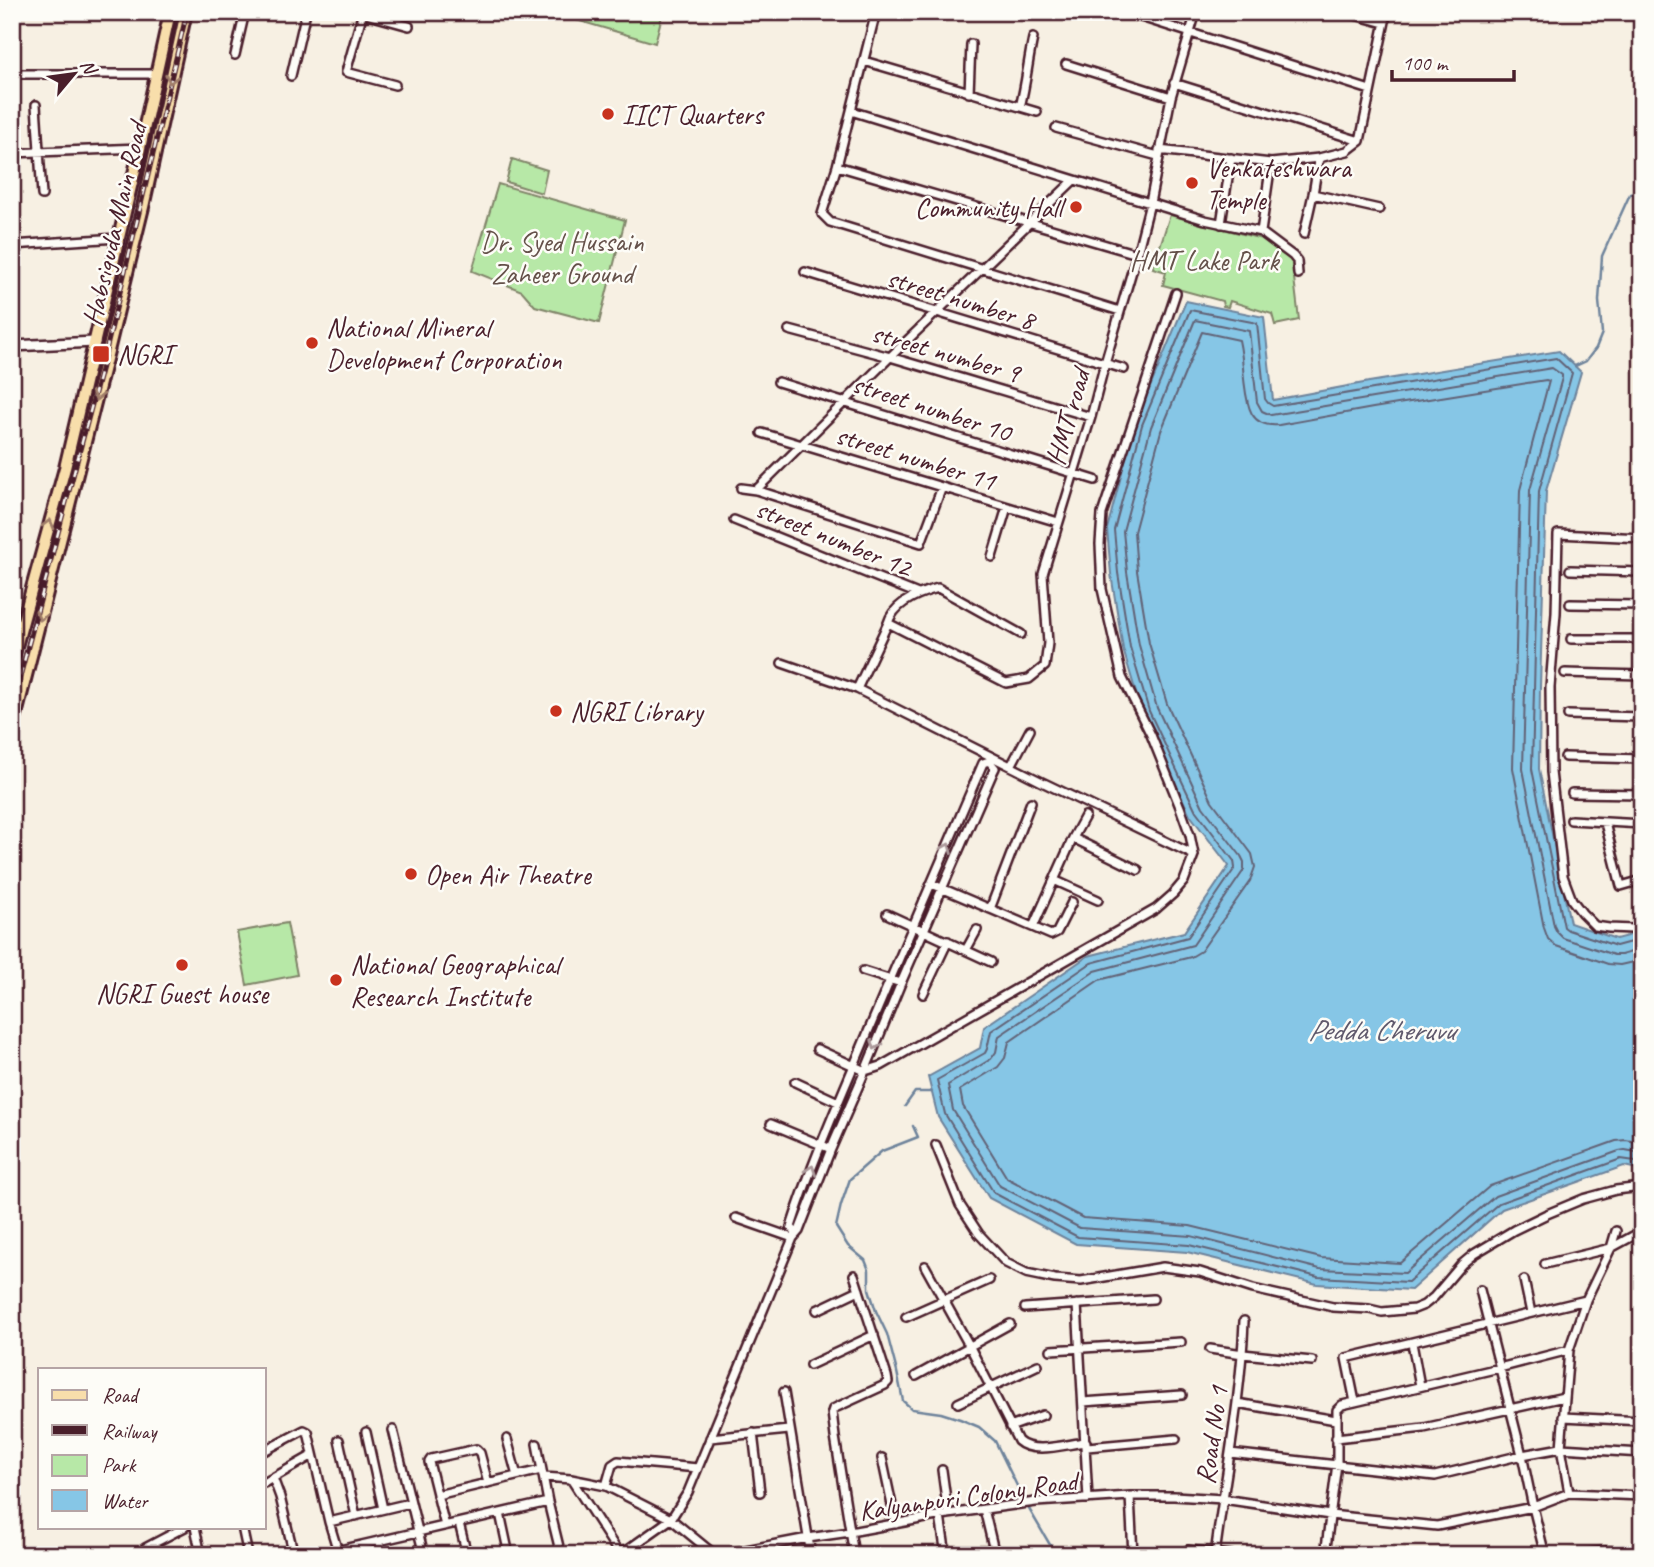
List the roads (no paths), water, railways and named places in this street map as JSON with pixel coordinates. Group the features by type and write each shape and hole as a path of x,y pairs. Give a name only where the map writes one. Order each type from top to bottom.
{"main road":[{"name":"Habsiguda Main Road","path":"12,661 65,468 170,12"},
{"name":"Habsiguda Main Road","path":"13,725 116,320 186,12"}],"street":[{"path":"235,55 245,12"},
{"path":"291,76 306,12"},
{"path":"876,12 852,111 822,214 830,222 1120,311"},
{"path":"1125,12 1370,90"},
{"name":"HMT road","path":"888,623 1006,683 1029,679 1045,666 1048,643 1043,574 1091,417 1150,203 1174,83 1196,12"},
{"path":"1344,12 1384,23"},
{"path":"1056,128 1159,153 1271,163 1318,158 1346,151 1360,141 1387,12"},
{"path":"395,85 346,72 363,13 409,26"},
{"path":"1020,107 1033,38"},
{"path":"968,93 971,44"},
{"path":"864,61 1037,112"},
{"path":"1066,64 1171,97"},
{"path":"12,74 156,74"},
{"path":"1174,83 1360,141"},
{"path":"36,105 43,195"},
{"path":"852,111 1150,203 1221,224 1261,232 1293,256 1297,261 1298,274"},
{"path":"12,153 140,148"},
{"path":"1221,224 1231,158"},
{"path":"1304,234 1318,158"},
{"path":"1261,232 1271,163"},
{"path":"837,166 1136,254"},
{"path":"756,490 1074,180"},
{"path":"1313,194 1379,209"},
{"path":"12,245 118,238"},
{"name":"street number 8","path":"805,272 1124,369"},
{"path":"817,1049 866,1071 881,1066 1156,909 1184,881 1194,855 1190,835 1151,735 1122,677 1102,589 1100,544 1102,514 1176,293"},
{"name":"street number 9","path":"789,330 1091,417"},
{"path":"12,346 95,342"},
{"name":"street number 10","path":"778,382 1095,480"},
{"name":"street number 11","path":"762,433 1058,522"},
{"name":"street number 12","path":"741,488 756,490 921,543 942,487"},
{"path":"992,557 1007,507"},
{"name":"street number 12","path":"734,520 918,593 938,589 1021,634"},
{"path":"1642,538 1558,534 1550,699 1550,772 1563,876 1572,900 1595,926 1633,929 1642,927"},
{"path":"1570,570 1642,572"},
{"path":"857,689 891,614 918,593"},
{"path":"1570,604 1642,606"},
{"path":"1571,639 1642,639"},
{"path":"782,663 857,689 1194,855"},
{"path":"1565,673 1642,675"},
{"path":"1568,715 1642,717"},
{"path":"1011,766 1030,730"},
{"path":"1566,757 1642,759"},
{"path":"571,1479 620,1555 671,1519 688,1492 901,983 995,768 989,761 983,763 838,1102 791,1227 794,1236"},
{"path":"1572,793 1642,794"},
{"path":"990,909 1031,802"},
{"path":"966,803 978,808"},
{"path":"1033,927 1085,816"},
{"path":"1571,820 1642,824"},
{"path":"1605,823 1621,886 1642,880"},
{"path":"1073,838 1138,870"},
{"path":"1054,880 1098,900"},
{"path":"932,884 1051,935 1072,902"},
{"path":"887,914 992,962"},
{"path":"966,950 977,930"},
{"path":"923,994 948,941"},
{"path":"863,971 901,983"},
{"path":"794,1082 838,1102"},
{"path":"771,1124 831,1149"},
{"path":"936,1145 960,1205 979,1234 1006,1263 1026,1273 1081,1281 1163,1267 1177,1268 1333,1307 1382,1312 1414,1310 1424,1305 1474,1254 1532,1221 1583,1199 1616,1190 1642,1187"},
{"path":"736,1218 794,1236"},
{"path":"1616,1231 1611,1248 1586,1300 1569,1350 1561,1448 1569,1493 1642,1496"},
{"path":"1545,1264 1611,1248 1642,1231"},
{"path":"925,1266 1010,1427 1025,1447 1176,1439"},
{"path":"854,1275 888,1382 833,1409 832,1412 854,1555"},
{"path":"906,1317 989,1280"},
{"path":"1524,1280 1531,1313"},
{"path":"817,1310 859,1290"},
{"path":"1480,1290 1545,1555"},
{"path":"1025,1308 1153,1299"},
{"path":"1355,1402 1346,1359 1586,1300"},
{"path":"1077,1304 1088,1499"},
{"name":"Road No 1","path":"1215,1554 1237,1404 1244,1321"},
{"path":"916,1376 1010,1324"},
{"path":"810,1365 874,1335"},
{"path":"1051,1350 1181,1342"},
{"path":"1412,1343 1420,1386"},
{"path":"1210,1349 1312,1361"},
{"path":"1325,1555 1337,1464 1337,1410 1342,1405 1569,1350"},
{"path":"958,1403 1038,1365"},
{"path":"784,1392 811,1555"},
{"path":"1083,1402 1182,1395"},
{"path":"1336,1438 1424,1428 1564,1397"},
{"path":"1237,1404 1336,1420"},
{"path":"1010,1427 1043,1415"},
{"path":"1563,1417 1642,1421"},
{"path":"266,1450 305,1430 308,1432 338,1552"},
{"path":"393,1430 424,1555"},
{"path":"710,1438 789,1430"},
{"path":"366,1432 383,1509"},
{"path":"753,1433 760,1492"},
{"path":"508,1439 517,1476"},
{"path":"339,1440 356,1516"},
{"path":"537,1444 561,1555"},
{"path":"1230,1453 1435,1476 1561,1448 1642,1453"},
{"path":"445,1526 429,1462 434,1458 476,1449 480,1453 488,1483"},
{"path":"266,1482 313,1455"},
{"path":"882,1458 896,1524"},
{"path":"606,1486 612,1465 618,1461 698,1468"},
{"path":"942,1470 946,1555"},
{"name":"Kalyanpuri Colony Road","path":"437,1495 517,1476 542,1474 606,1486 671,1519 718,1555 944,1515 1036,1502 1174,1496 1223,1499 1330,1515 1437,1526 1533,1507 1569,1493"},
{"path":"273,1478 294,1555"},
{"path":"1130,1496 1133,1555"},
{"path":"318,1555 548,1502"},
{"path":"329,1522 410,1503"},
{"path":"984,1509 995,1555"},
{"path":"500,1513 509,1555"},
{"path":"459,1523 467,1555"},
{"path":"145,1548 183,1528"},
{"path":"195,1528 201,1555"},
{"path":"242,1528 248,1555"},
{"path":"379,1541 382,1555"},
{"path":"155,1543 157,1555"},
{"path":"768,1545 769,1555"},
{"path":"1188,1550 1231,1555"},
{"path":"1567,1555 1642,1553"}],"water":[{"name":"Pedda Cheruvu","path":"1186,301 1264,317 1273,400 1559,351 1581,372 1546,491 1539,769 1570,923 1616,939 1642,932 1642,1170 1624,1166 1502,1209 1411,1290 1317,1284 1187,1252 1076,1244 989,1198 938,1117 928,1077 980,1048 984,1027 1088,956 1184,932 1229,866 1190,815 1142,713 1123,649 1107,529 1135,423"}],"waterway":[{"path":"1575,366 1586,361 1596,348 1602,333 1599,301 1602,256 1630,194 1642,192"},
{"path":"905,1106 915,1092 932,1092"},
{"path":"913,1126 918,1137 882,1151 850,1179 836,1227 848,1246 865,1260 869,1270 869,1289 887,1334 903,1401 912,1409 941,1413 979,1427 995,1441 1023,1498"},
{"path":"1029,1509 1056,1555"}],"railway":[{"path":"12,707 105,355 187,12"}],"place":[{"name":"IICT Quarters","path":"608,114"},
{"name":"Venkateshwara Temple","path":"1192,183"},
{"name":"Community Hall","path":"1076,207"},
{"name":"National Mineral Development Corporation","path":"312,343"},
{"name":"NGRI","path":"101,354"},
{"name":"NGRI Library","path":"556,711"},
{"name":"Open Air Theatre","path":"411,874"},
{"name":"NGRI Guest house","path":"182,965"},
{"name":"National Geographical Research Institute","path":"336,980"}],"park label":[{"name":"Dr. Syed Hussain Zaheer Ground","path":"562,257"},
{"name":"HMT Lake Park","path":"1204,260"}]}
